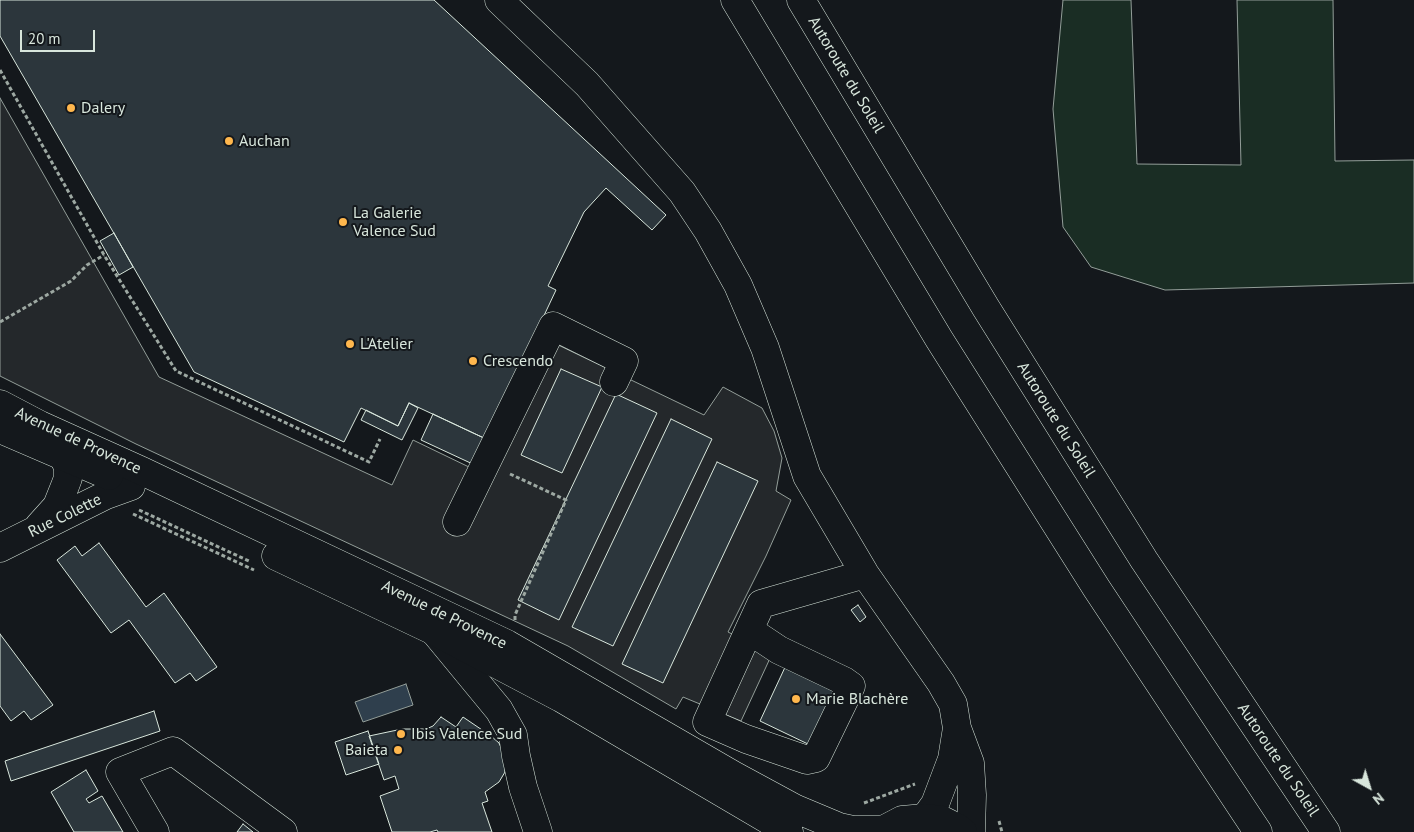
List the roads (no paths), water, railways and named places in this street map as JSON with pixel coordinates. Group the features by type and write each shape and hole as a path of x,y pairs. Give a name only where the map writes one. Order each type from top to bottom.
{"main road":[{"path":"499,0 587,84 682,192 708,230 738,285 765,348 807,476 865,574 941,683 953,704 957,728 970,763 972,832"},
{"path":"735,0 939,339 1097,590 1258,832"},
{"name":"Autoroute du Soleil","path":"801,0 986,308 1134,544 1326,832"},
{"path":"457,522 553,326 624,361 614,382"},
{"name":"Avenue de Provence","path":"0,404 40,425 142,471 507,644 727,772 796,809 839,827 853,830 880,831"},
{"name":"Avenue de Provence","path":"0,429 131,486 434,631 561,698 789,832"},
{"path":"35,531 57,506 65,486 68,478 68,468 64,457"},
{"name":"Rue Colette","path":"0,548 106,495 131,486"},
{"path":"749,630 779,650 851,686 816,758 807,760 707,722 749,630 761,604 865,574"},
{"path":"434,631 499,710 513,735 523,787 538,832"},
{"path":"925,818 935,804 952,759 957,728"},
{"path":"155,832 120,772 173,751 283,832"},
{"path":"880,831 902,820 925,818 942,820 963,832"}],"water":[{"path":"406,684 413,705 363,722 355,702"}],"place":[{"name":"Dalery","path":"71,108"},
{"name":"Auchan","path":"229,141"},
{"name":"La Galerie Valence Sud","path":"343,222"},
{"name":"L'Atelier","path":"350,344"},
{"name":"Crescendo","path":"473,361"},
{"name":"Marie Blachère","path":"796,699"},
{"name":"Ibis Valence Sud","path":"401,734"},
{"name":"Baieta","path":"398,750"}]}
